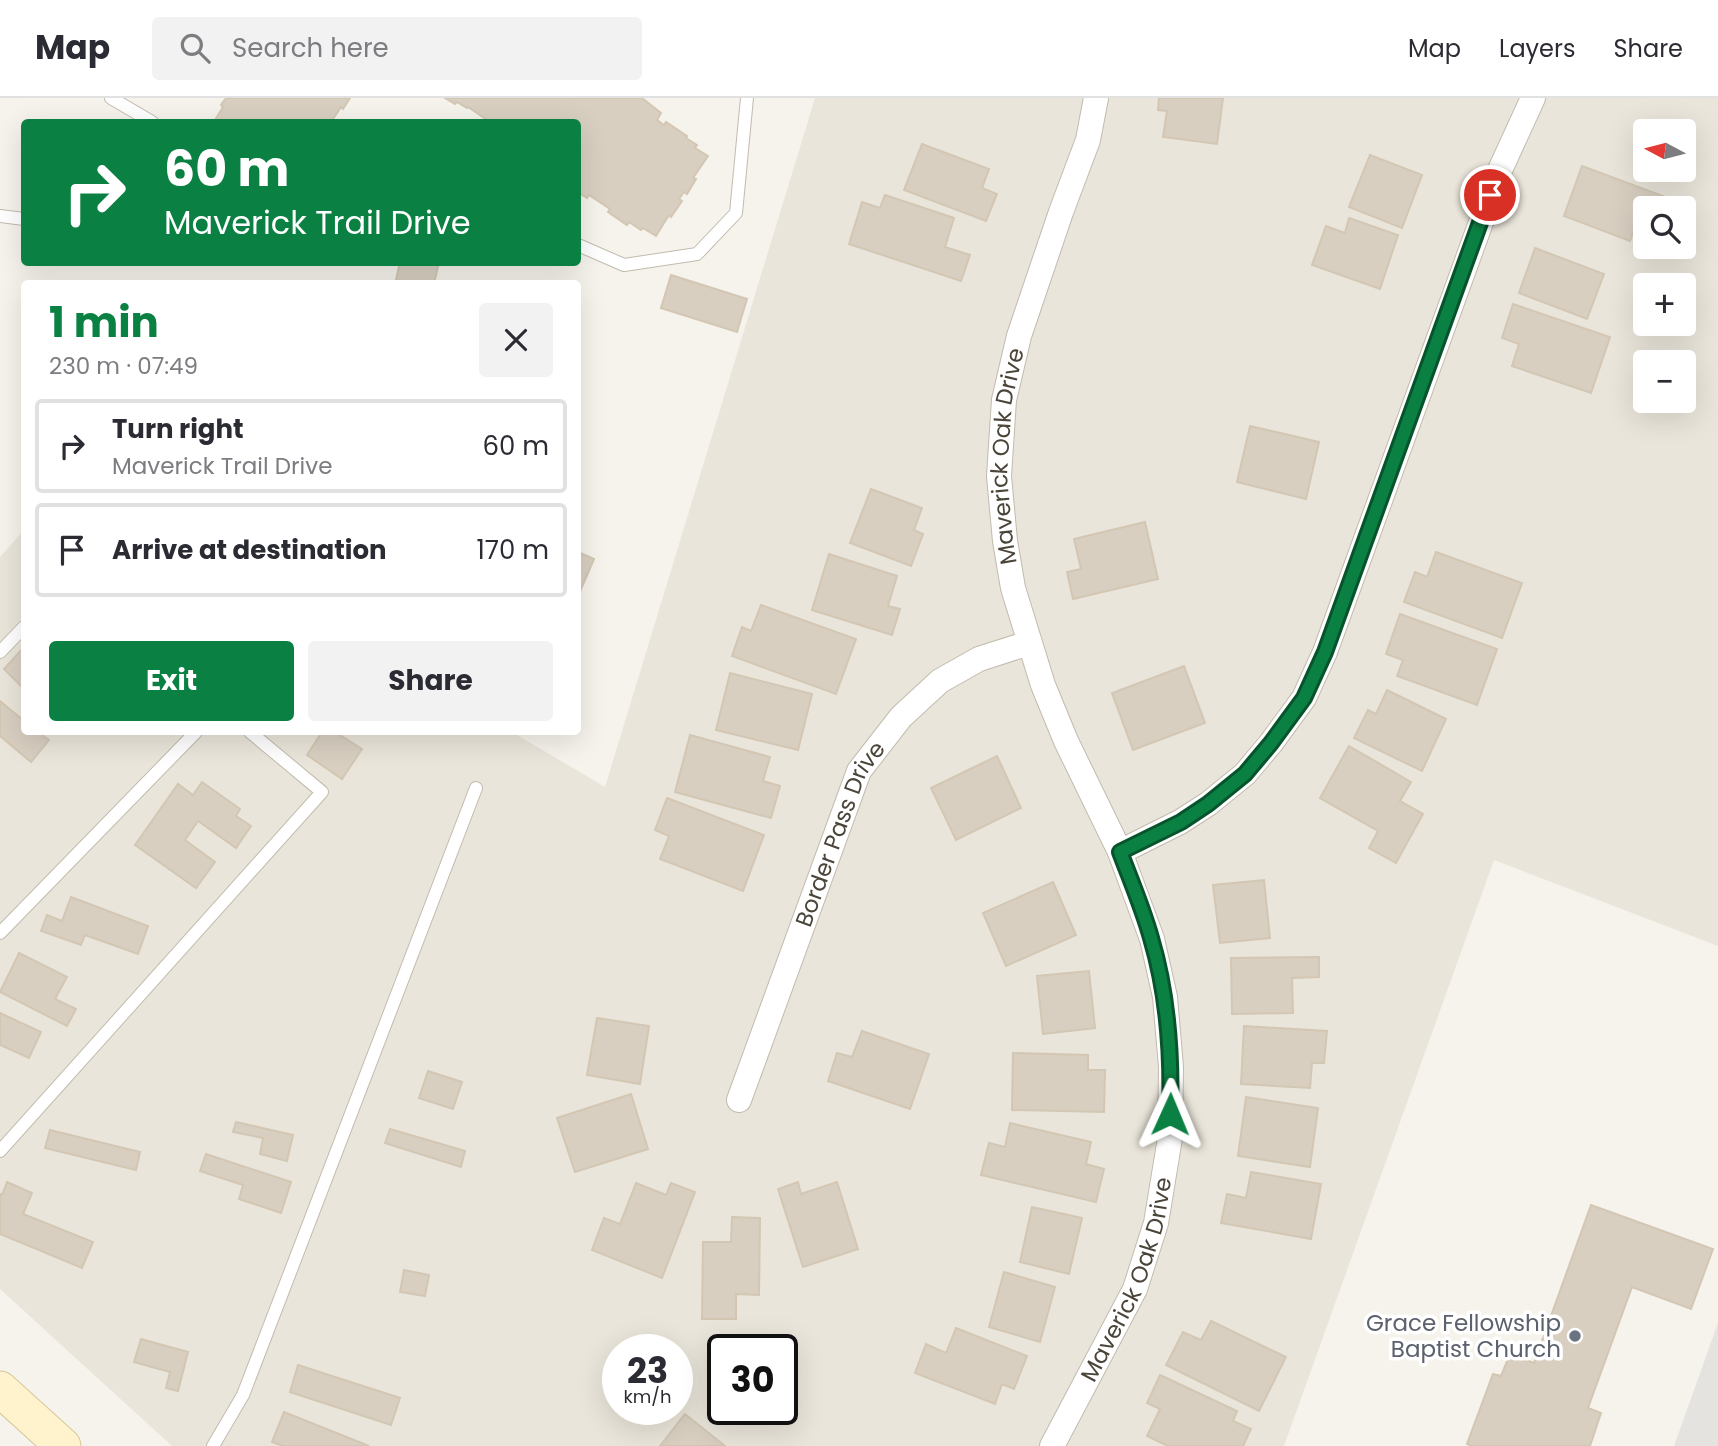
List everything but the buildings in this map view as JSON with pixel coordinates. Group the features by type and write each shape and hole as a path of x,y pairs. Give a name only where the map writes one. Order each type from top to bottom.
{"main road":[{"path":"0,1389 64,1446"}],"street":[{"name":"Maverick Oak Drive","path":"1052,1446 1135,1289 1156,1223 1170,1138 1171,1067 1165,997 1152,939 1120,852 1066,741 1029,643 1013,589 1004,541 999,476 1004,400 1019,336 1088,140 1096,98"},
{"path":"1120,852 1181,822 1245,774 1304,698 1325,652 1500,170 1533,98"},
{"name":"Border Pass Drive","path":"739,1100 859,771 901,717 940,681 979,659 1029,643"}],"lane":[{"path":"111,98 147,119"},
{"path":"581,246 624,265 697,254 736,212 747,98"},
{"path":"0,216 21,219"},
{"path":"0,652 21,630"},
{"path":"0,933 193,735"},
{"path":"0,1151 322,792 254,735"},
{"path":"214,1446 243,1395 476,788"}],"shaded area":[{"path":"815,98 1718,98 1718,946 1494,860 1284,1446 172,1446 0,1289 0,557 21,533 21,735 517,735 605,787"},
{"path":"1718,1323 1718,1446 1674,1446"}],"place":[{"name":"Grace Fellowship Baptist Church","path":"1575,1336"}],"route":[{"path":"1170,1114 1171,1067 1165,997 1152,939 1120,852 1181,822 1245,774 1304,698 1325,652 1490,195"}]}
